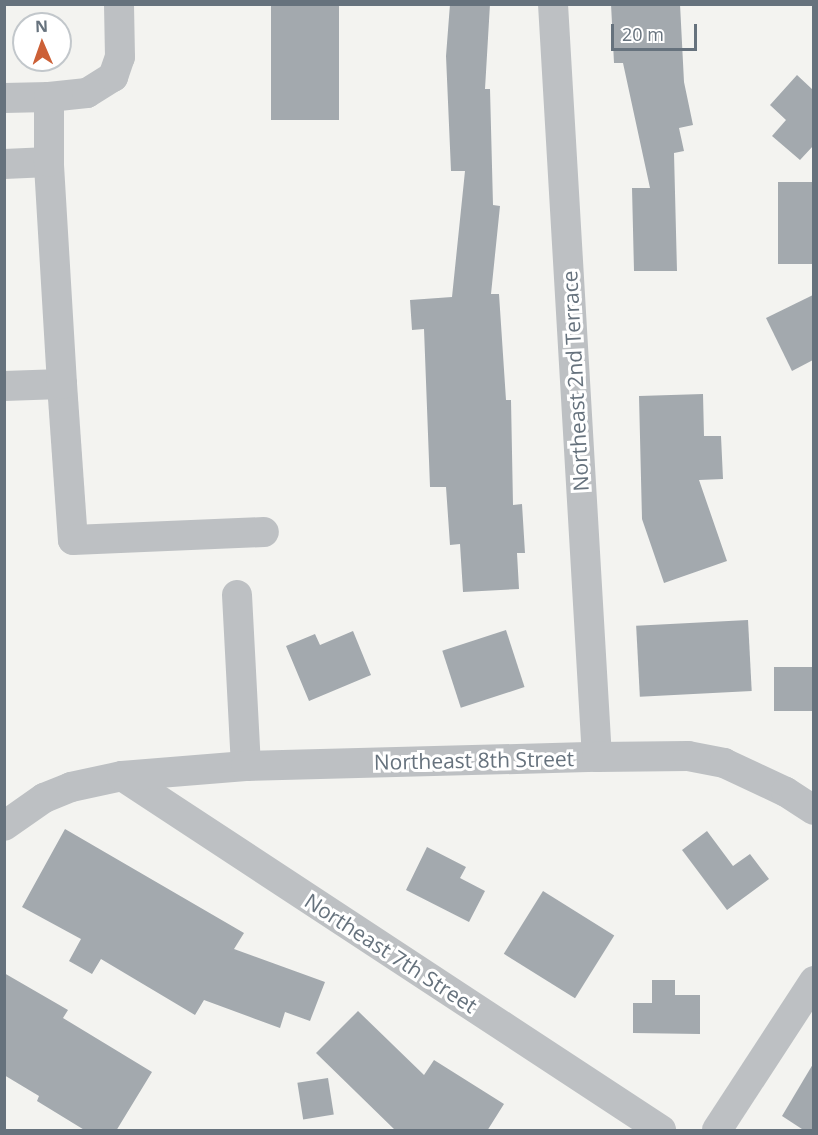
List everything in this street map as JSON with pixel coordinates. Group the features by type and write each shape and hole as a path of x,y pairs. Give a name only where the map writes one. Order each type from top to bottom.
{"street":[{"path":"4,98 87,93 113,77 120,57 119,4"},
{"name":"Northeast 2nd Terrace","path":"553,4 597,757"},
{"path":"49,97 49,162 73,540 264,531"},
{"path":"4,164 49,162"},
{"path":"4,386 63,384"},
{"path":"237,595 246,766"},
{"name":"Northeast 8th Street","path":"4,826 44,798 71,787 122,776 246,766 597,757 688,756 724,763 786,792 813,810"},
{"name":"Northeast 7th Street","path":"122,776 661,1131"},
{"path":"717,1131 813,981"}],"building":[{"path":"271,4 339,4 339,120 271,120"},
{"path":"450,4 490,4 485,89 490,89 493,205 500,206 491,294 499,294 506,400 511,400 513,505 522,504 525,553 517,553 519,589 463,592 460,544 450,545 446,487 430,487 424,329 412,330 410,300 452,297 465,171 451,171 446,56"},
{"path":"611,4 680,4 684,82 693,125 679,128 684,151 674,153 677,271 634,271 632,188 650,188 623,63 614,63"},
{"path":"797,75 813,90 813,146 800,160 772,136 786,120 770,105"},
{"path":"778,182 813,182 813,264 778,264"},
{"path":"813,295 813,360 792,371 766,318"},
{"path":"703,394 704,436 721,436 723,479 699,480 727,561 664,583 642,519 639,396"},
{"path":"748,620 752,691 640,697 636,626"},
{"path":"506,630 525,687 461,708 442,651"},
{"path":"353,631 371,675 309,701 286,646 315,634 320,645"},
{"path":"774,667 813,667 813,711 774,711"},
{"path":"65,829 244,933 234,949 325,982 310,1021 285,1012 280,1028 204,1000 195,1015 101,959 92,974 69,961 81,939 22,907"},
{"path":"707,831 733,866 750,854 769,879 727,910 682,850"},
{"path":"427,847 466,867 460,878 485,891 469,922 406,890"},
{"path":"543,891 614,936 575,998 504,954"},
{"path":"4,973 68,1010 63,1018 152,1072 116,1131 86,1131 37,1101 39,1096 4,1075"},
{"path":"652,980 675,980 675,995 700,995 700,1034 633,1033 633,1003 652,1003"},
{"path":"358,1011 424,1075 434,1060 504,1104 487,1131 396,1131 316,1053"},
{"path":"813,1064 813,1131 805,1131 782,1116"},
{"path":"328,1078 334,1115 303,1119 297,1083"}]}
